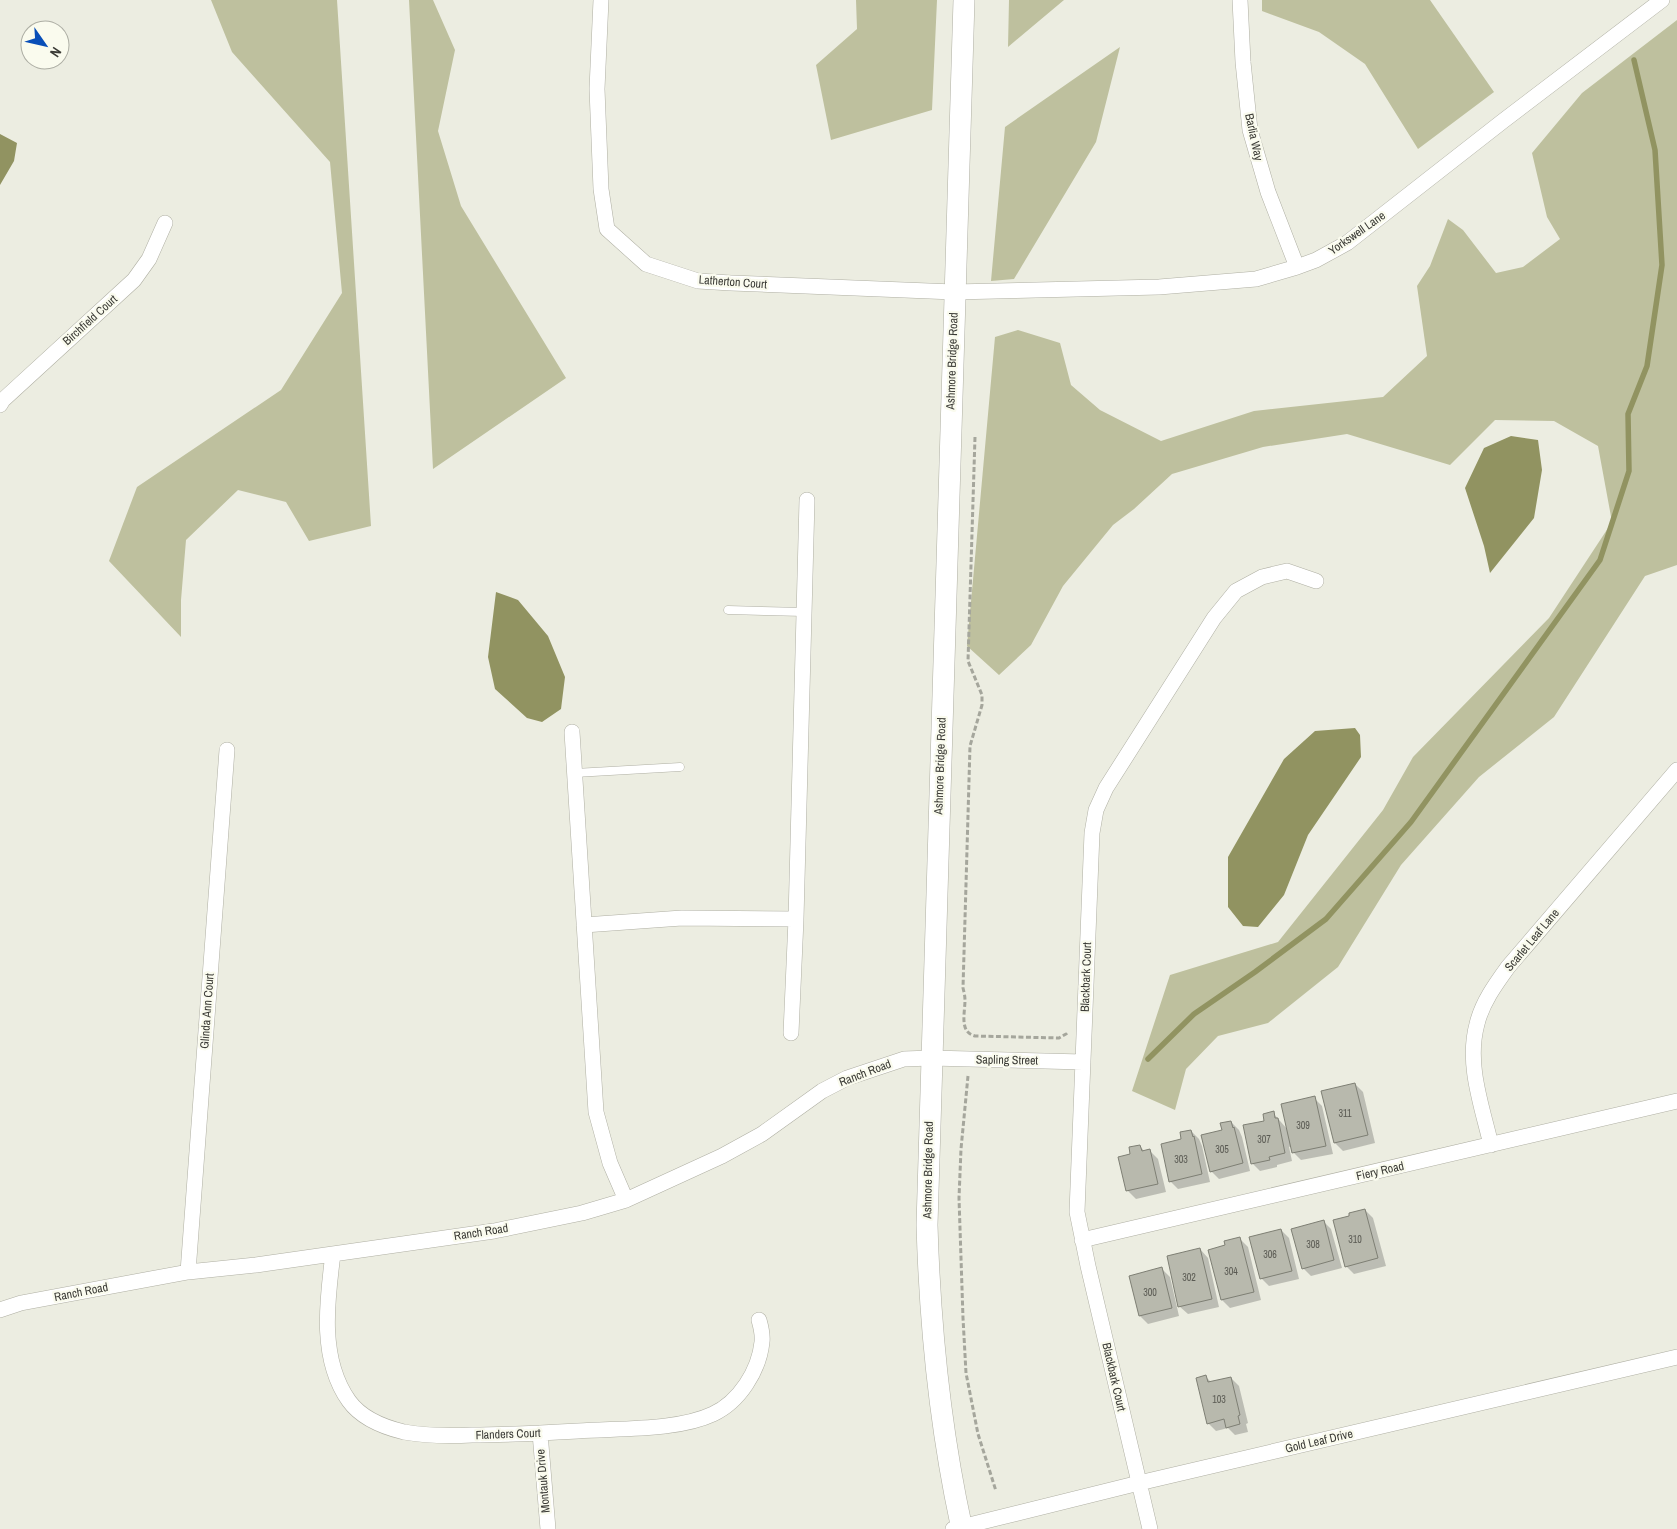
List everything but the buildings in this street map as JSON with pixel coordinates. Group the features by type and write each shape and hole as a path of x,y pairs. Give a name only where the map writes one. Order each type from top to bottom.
{"main road":[{"name":"Ashmore Bridge Road","path":"959,1528 941,1411 929,1290 927,1224 964,0"}],"street":[{"name":"Latherton Court","path":"601,0 597,89 601,189 607,230 646,264 698,281 954,292"},
{"name":"Barlia Way","path":"1240,0 1243,62 1250,130 1268,192 1297,267"},
{"name":"Yorkswell Lane","path":"954,292 1159,288 1256,279 1316,260 1347,243 1662,0"},
{"name":"Birchfield Court","path":"0,405 3,400 134,280 149,259 165,224"},
{"path":"791,1033 796,919 807,500"},
{"name":"Blackbark Court","path":"1150,1529 1082,1240 1077,1204 1092,833 1096,810 1106,788 1214,618 1236,591 1262,577 1287,571 1316,581"},
{"path":"572,732 596,1112 610,1163 626,1200"},
{"name":"Glinda Ann Court","path":"188,1272 226,750"},
{"name":"Scarlet Leaf Lane","path":"1490,1145 1473,1067 1473,1045 1477,1024 1484,1006 1508,967 1677,770"},
{"path":"584,925 682,918 796,919"},
{"name":"Sapling Street","path":"931,1058 1083,1062"},
{"name":"Ranch Road","path":"0,1310 21,1303 188,1272 256,1265 494,1231 582,1213 626,1200 722,1156 762,1134 822,1091 847,1078 904,1059 931,1058"},
{"name":"Fiery Road","path":"1082,1240 1677,1101"},
{"name":"Flanders Court","path":"333,1254 327,1300 329,1340 338,1381 349,1401 356,1409 374,1422 406,1432 445,1436 540,1433 650,1427 686,1423 713,1414 729,1404 752,1376 759,1359 762,1342 759,1320"},
{"name":"Gold Leaf Drive","path":"959,1528 1139,1483 1677,1357"},
{"name":"Montauk Drive","path":"540,1433 548,1529"}],"lane":[{"path":"728,610 804,612"},
{"path":"575,772 680,767"}],"path":[{"path":"975,437 968,661 982,695 982,706 970,746 963,1019 966,1029 975,1036 1059,1038 1066,1034 1083,1062"},
{"path":"968,1076 960,1149 959,1198 963,1318 968,1380 978,1434 996,1492"}],"shaded area":[{"path":"211,0 337,0 371,526 309,541 286,502 238,490 186,540 181,600 181,637 109,561 137,487 281,390 342,293 330,162 232,52"},
{"path":"409,0 433,0 455,50 438,131 461,206 566,378 433,469"},
{"path":"856,0 937,0 932,110 831,140 816,65 857,29"},
{"path":"1009,0 1064,0 1008,47"},
{"path":"1262,0 1430,0 1494,92 1418,149 1365,64 1319,32 1262,11"},
{"path":"1677,20 1677,565 1645,576 1554,717 1479,777 1401,865 1338,967 1268,1023 1218,1036 1186,1069 1175,1110 1132,1091 1170,975 1278,942 1383,810 1413,757 1549,618 1612,522 1598,446 1554,421 1495,420 1450,465 1347,434 1263,447 1172,474 1134,509 1113,525 1063,586 1031,645 999,675 967,646 995,337 1018,330 1060,343 1071,385 1100,410 1161,441 1254,411 1383,397 1427,356 1417,286 1430,266 1448,219 1463,230 1496,273 1523,267 1560,239 1547,217 1532,153 1582,93"},
{"path":"1120,47 1096,142 1014,279 991,281 1005,127"},
{"path":"0,134 17,143 14,161 0,185"},
{"path":"1511,436 1538,440 1542,470 1534,518 1490,573 1484,546 1465,488 1484,448"},
{"path":"496,592 518,600 548,636 565,677 561,709 542,722 527,718 495,689 488,657"},
{"path":"1355,728 1360,735 1361,757 1308,835 1284,895 1258,927 1243,926 1228,907 1228,857 1284,759 1315,731"}],"waterway":[{"path":"1148,1059 1194,1014 1255,972 1326,919 1411,822 1600,560 1629,471 1628,414 1647,366 1662,265 1655,150 1634,60"}]}
